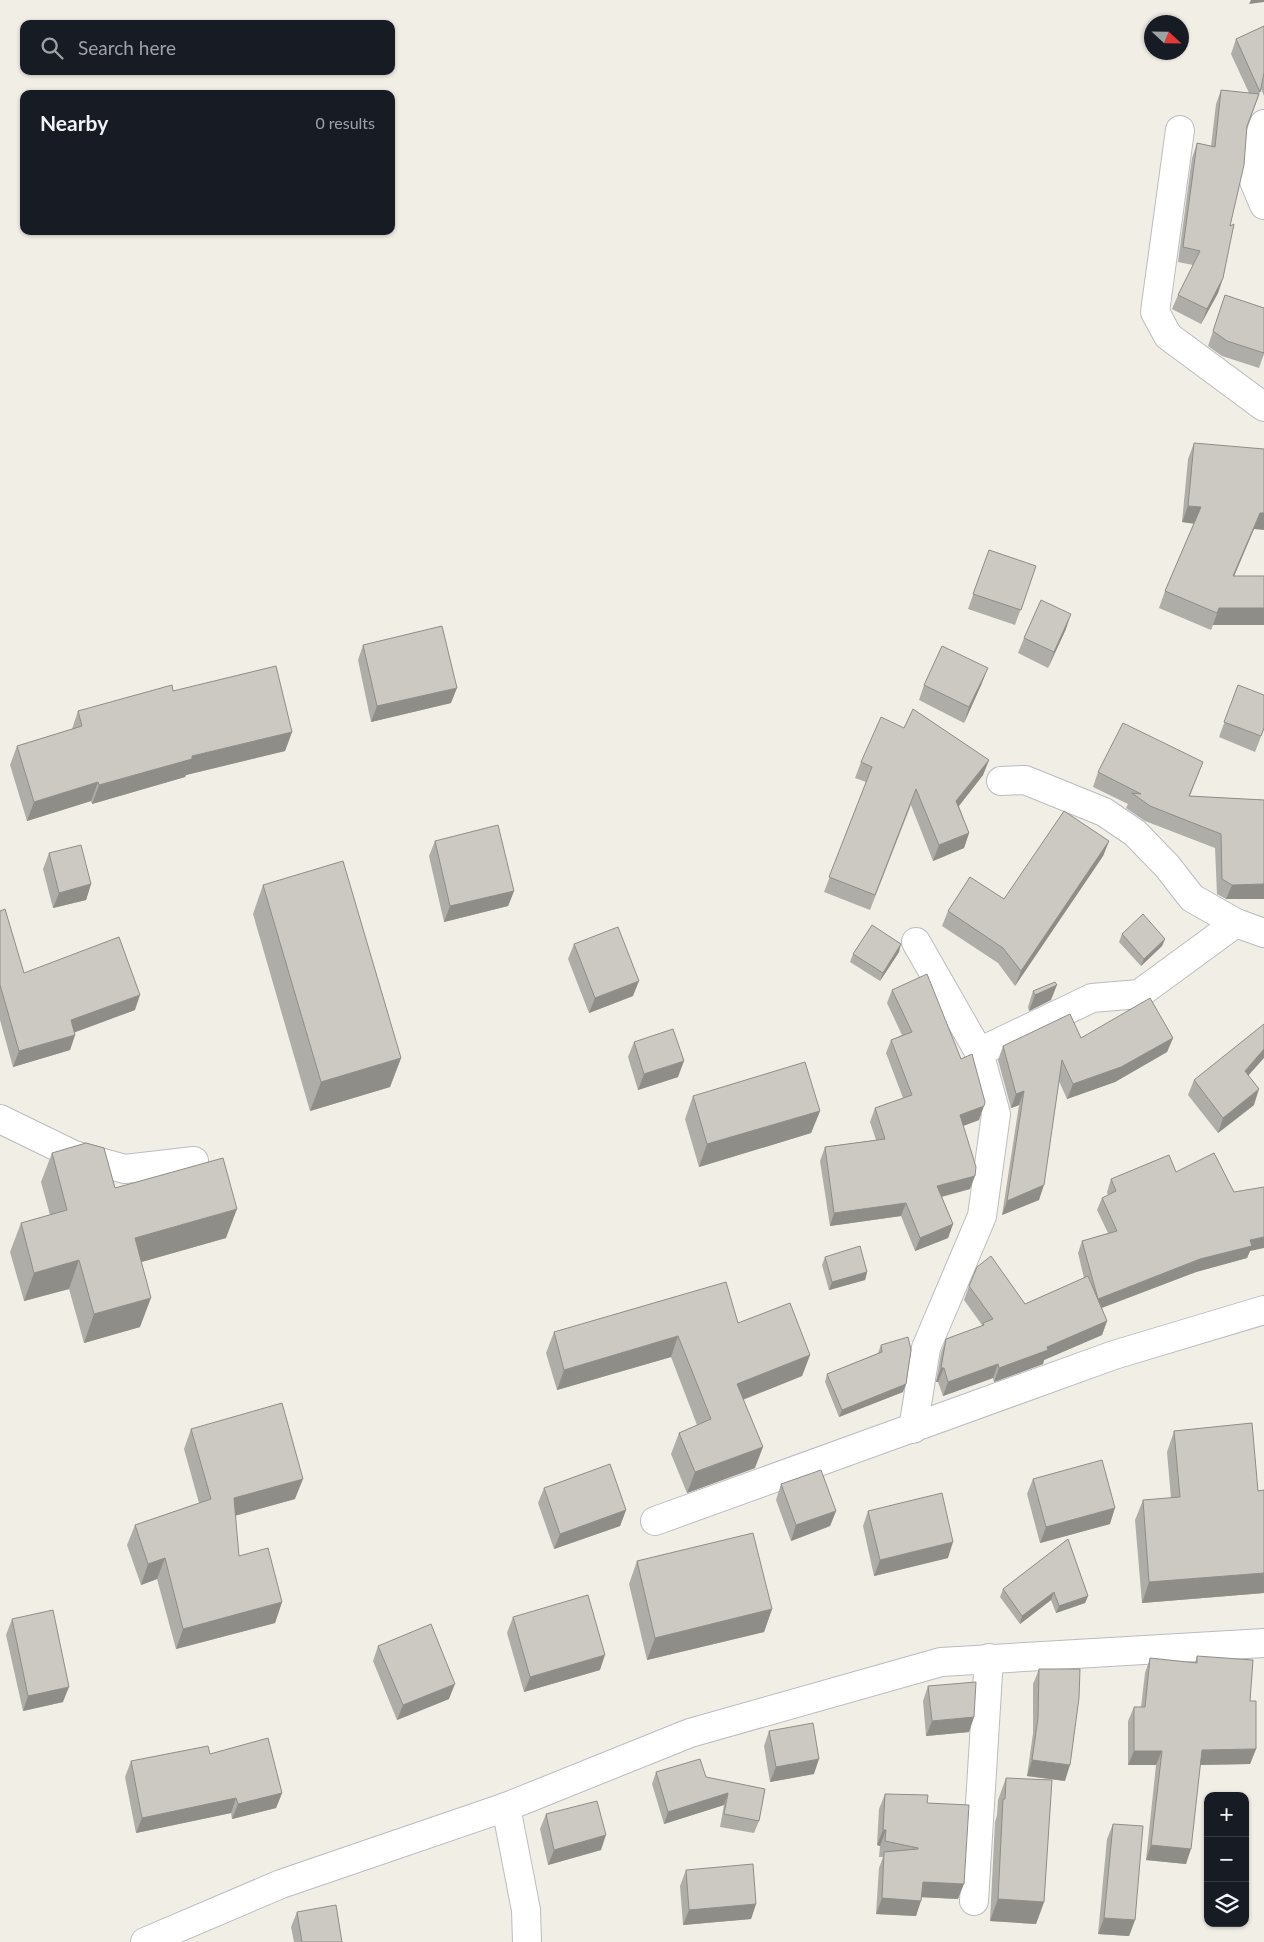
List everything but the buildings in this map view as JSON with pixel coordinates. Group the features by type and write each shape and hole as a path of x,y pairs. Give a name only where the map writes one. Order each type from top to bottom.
{"street":[{"path":"1264,124 1257,142 1254,181 1264,205"},
{"path":"1180,130 1155,312 1168,336 1264,407"},
{"path":"1001,781 1025,780 1104,812 1135,833 1167,866 1192,898 1236,923 1264,933"},
{"path":"979,1052 1092,998 1139,994 1236,923"},
{"path":"913,1429 926,1348 982,1216 996,1114 979,1052 916,942"},
{"path":"0,1119 74,1155 124,1169 194,1161"},
{"path":"655,1521 1114,1355 1264,1310"},
{"path":"151,1941 281,1884 506,1806 690,1733 941,1662 1264,1643"},
{"path":"974,1901 989,1658"},
{"path":"506,1806 526,1910 527,1942"}]}
